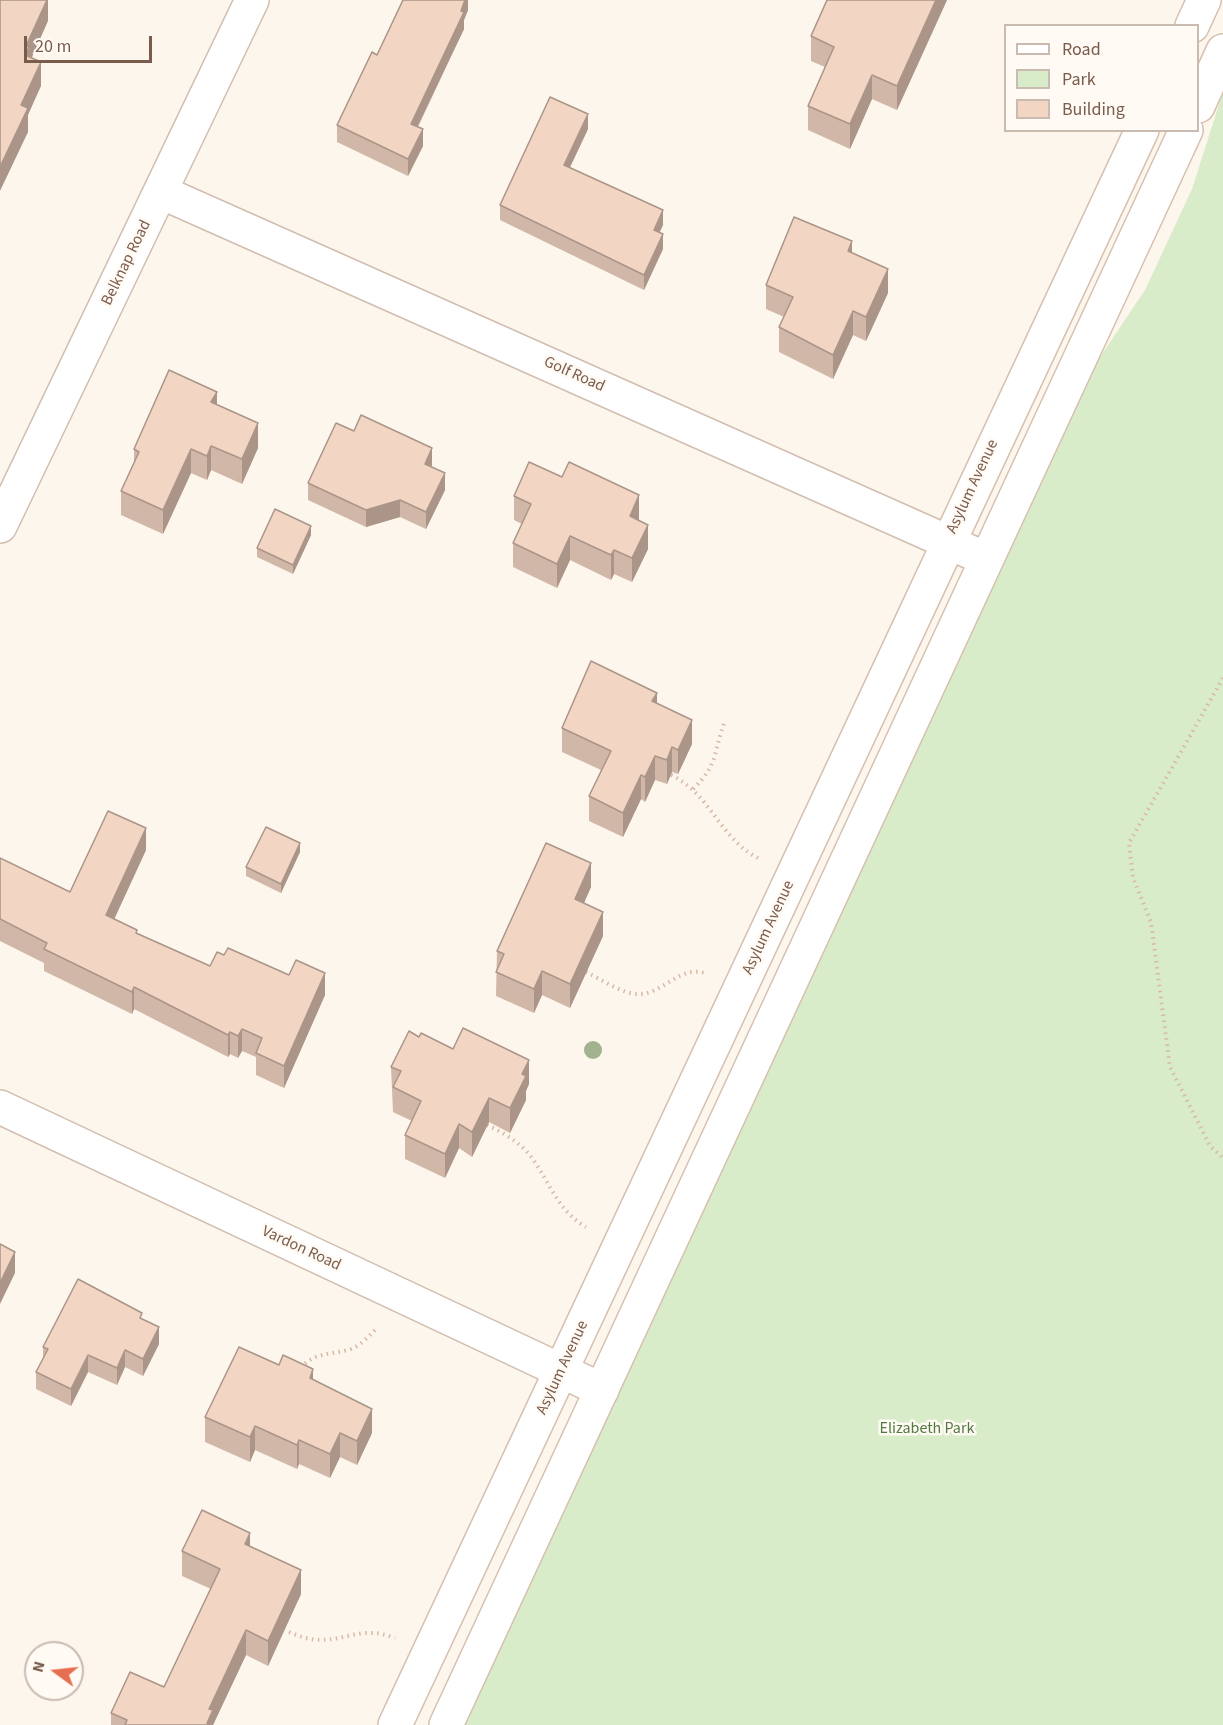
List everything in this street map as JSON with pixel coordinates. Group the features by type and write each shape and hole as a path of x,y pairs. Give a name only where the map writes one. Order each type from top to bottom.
{"main road":[{"name":"Belknap Road","path":"0,526 252,0"},
{"path":"1193,24 1204,0"},
{"path":"1199,102 1223,51"},
{"name":"Asylum Avenue","path":"395,1725 1141,132"},
{"path":"446,1725 1185,132"},
{"name":"Golf Road","path":"161,192 986,559"},
{"name":"Vardon Road","path":"0,1107 602,1390"}],"path":[{"path":"1223,678 1129,843 1133,878 1151,922 1170,1067 1210,1146 1223,1158"},
{"path":"693,789 715,761 725,721"},
{"path":"671,776 693,789 712,810 726,834 740,847 764,861"},
{"path":"586,972 636,994 649,992 690,972 702,972 710,976"},
{"path":"487,1125 504,1133 525,1150 562,1207 592,1230"},
{"path":"296,1377 306,1362 314,1357 349,1349 360,1344 375,1330"},
{"path":"289,1632 312,1641 336,1640 366,1631 380,1632 401,1640"}],"green space":[{"name":"Elizabeth Park","path":"1223,92 1223,1725 464,1725 1000,564 1098,360 1145,290 1192,189"}],"building":[{"path":"0,0 47,0 26,46 29,47 25,55 41,62 21,105 28,108 0,167"},
{"path":"403,0 465,0 461,11 464,12 411,124 423,129 408,159 337,125 372,52 377,55"},
{"path":"827,0 936,0 897,86 872,75 850,124 808,106 834,47 811,36"},
{"path":"550,97 588,114 564,165 663,210 654,230 663,234 644,275 500,205"},
{"path":"794,217 852,241 848,251 888,269 866,317 853,311 833,355 779,327 793,297 766,285"},
{"path":"169,370 217,392 211,402 258,423 242,459 211,446 207,456 191,449 163,510 121,491 139,452 134,449"},
{"path":"361,415 432,448 425,464 445,473 426,512 400,500 366,510 308,483 336,423 354,431"},
{"path":"529,462 562,477 569,462 639,495 630,516 648,525 632,558 614,550 611,555 570,536 557,564 513,543 531,504 514,496"},
{"path":"275,509 311,526 293,565 257,548"},
{"path":"591,661 657,693 652,701 692,720 678,750 672,747 667,760 655,756 645,777 641,775 623,813 589,796 611,751 562,728"},
{"path":"108,811 146,828 106,915 137,930 136,933 210,966 217,952 224,955 228,948 289,975 296,960 325,973 284,1066 256,1053 262,1038 242,1029 238,1036 230,1032 228,1035 134,987 132,992 44,949 47,943 0,919 0,858 70,892"},
{"path":"266,827 300,843 281,884 246,867"},
{"path":"546,843 591,863 575,899 603,912 570,984 542,971 534,989 496,972 504,954 497,951"},
{"path":"463,1028 529,1060 522,1074 526,1076 510,1108 489,1098 472,1132 459,1124 445,1154 405,1135 421,1101 393,1087 401,1071 391,1067 409,1031 419,1037 421,1033 453,1049"},
{"path":"0,1244 15,1252 0,1283"},
{"path":"78,1279 142,1313 140,1318 159,1327 143,1359 125,1350 117,1368 88,1355 71,1389 36,1372 48,1349 43,1347"},
{"path":"239,1347 279,1365 283,1355 313,1369 310,1378 372,1409 357,1441 340,1433 330,1454 299,1440 297,1445 255,1426 250,1437 205,1417"},
{"path":"202,1510 250,1533 245,1544 301,1570 268,1641 246,1630 209,1709 213,1710 207,1723 211,1725 125,1725 127,1720 111,1713 130,1672 164,1687 220,1569 182,1551"}]}
